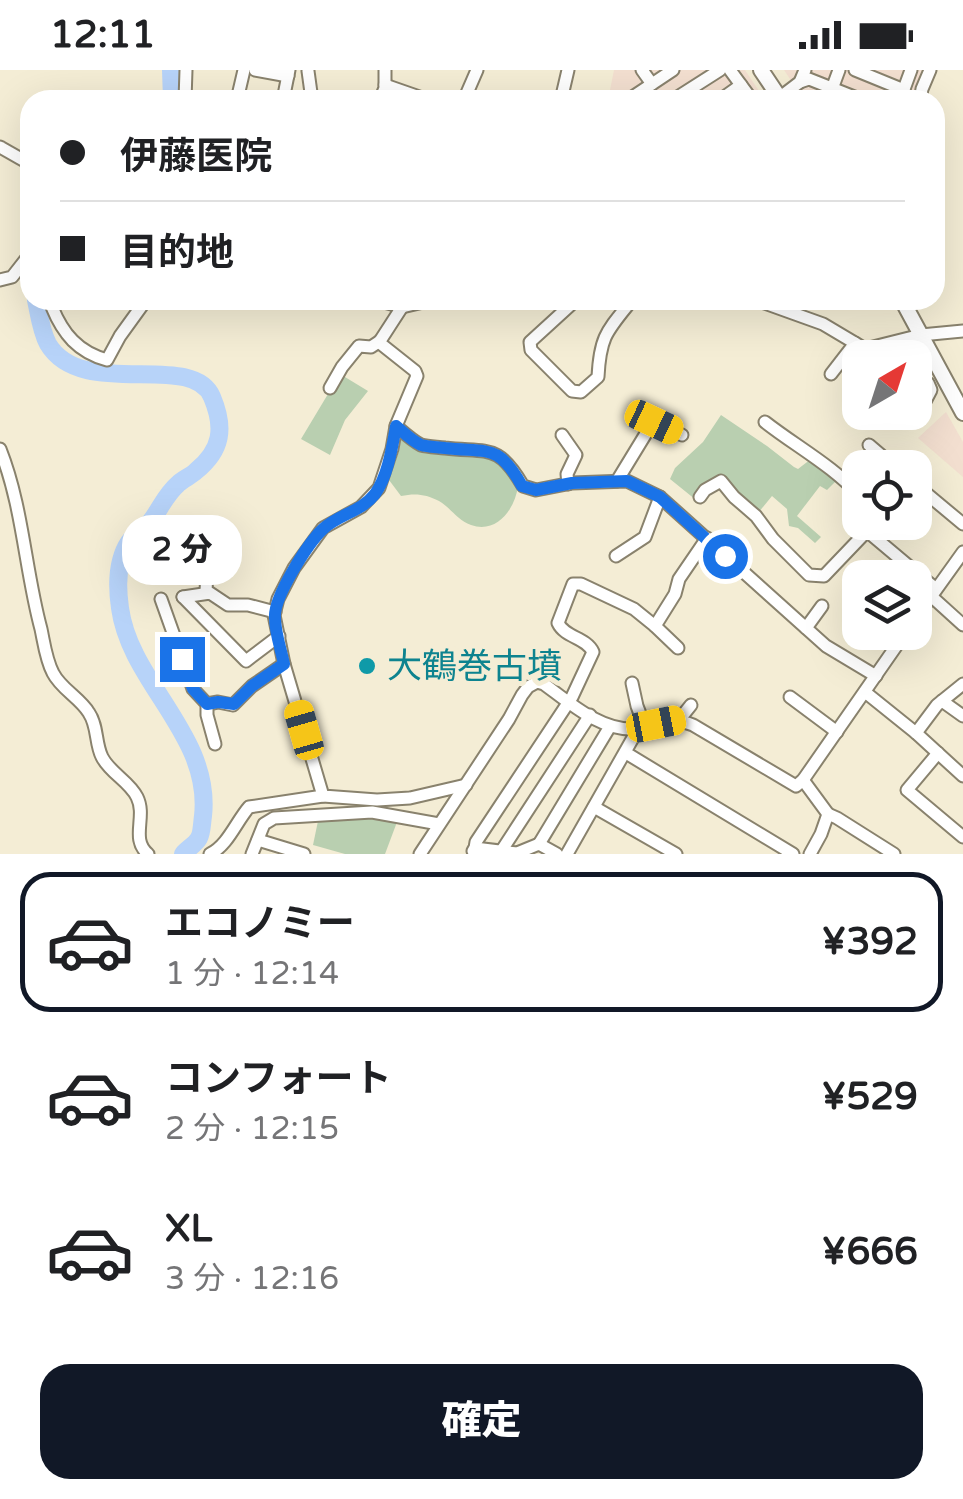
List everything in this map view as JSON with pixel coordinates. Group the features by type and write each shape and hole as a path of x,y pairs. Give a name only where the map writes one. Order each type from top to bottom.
{"main road":[{"path":"907,310 963,414"}],"street":[{"path":"255,70 289,73"},
{"path":"383,90 385,70"},
{"path":"642,70 652,84"},
{"path":"643,90 673,70"},
{"path":"689,90 720,70"},
{"path":"730,70 745,90"},
{"path":"855,70 893,90"},
{"path":"802,76 825,90"},
{"path":"385,85 399,90"},
{"path":"734,90 741,85"},
{"path":"0,280 12,277 20,267"},
{"path":"53,310 67,336 93,356 107,360 138,310"},
{"path":"330,388 359,346 370,348 380,341 400,310"},
{"path":"565,310 530,342 531,350 572,392 582,392 598,377 605,332 624,310"},
{"path":"784,310 823,324 850,340"},
{"path":"908,340 963,331"},
{"path":"324,796 284,664 275,612 294,568 323,528 361,508 378,488 396,426 418,376 380,341"},
{"path":"831,374 842,363"},
{"path":"617,481 654,422 682,435"},
{"path":"765,422 842,477"},
{"path":"396,426 422,445 498,454 522,486 536,490 627,481 660,497 826,646 876,676"},
{"path":"562,435 576,454 567,474 568,484"},
{"path":"869,445 875,450"},
{"path":"0,449 52,671 88,712 100,754 108,767 140,802 140,848 148,854"},
{"path":"700,498 705,490 721,481 811,575 824,576 858,540"},
{"path":"616,556 645,537 660,497"},
{"path":"932,498 963,524"},
{"path":"206,594 208,538"},
{"path":"655,626 675,594 679,578 707,538"},
{"path":"883,540 963,625"},
{"path":"933,592 963,552"},
{"path":"610,728 539,844 525,853 473,851 572,697 594,652 590,645 562,630 558,622 573,584 634,608 678,648"},
{"path":"275,612 248,604 228,605 210,593 183,597 246,661 278,636"},
{"path":"161,599 193,689 207,704 215,744"},
{"path":"806,628 822,606"},
{"path":"423,853 528,687 537,682 610,728 642,728 680,720 693,725 796,786 894,650"},
{"path":"207,704 234,704 284,664"},
{"path":"567,854 642,728 632,683"},
{"path":"916,733 942,700 963,684"},
{"path":"865,692 963,776"},
{"path":"790,697 837,732"},
{"path":"942,700 963,716"},
{"path":"680,720 691,705"},
{"path":"502,850 590,715"},
{"path":"626,753 793,854"},
{"path":"938,753 908,790 963,837"},
{"path":"803,780 828,814 894,854"},
{"path":"210,854 226,840 249,806 324,796 410,798 466,785"},
{"path":"594,806 676,854"},
{"path":"252,854 264,824 274,818 372,812 439,824"},
{"path":"810,854 828,814"},
{"path":"258,840 304,854"},
{"path":"539,844 557,854"}],"shaded area":[{"path":"614,70 745,70 758,90 610,90"},
{"path":"784,70 924,70 918,90 797,90"},
{"path":"946,412 963,442 963,477 918,438 932,430 932,425"}],"green space":[{"path":"340,374 368,391 345,420 330,455 301,439"},
{"path":"721,415 798,469 811,459 842,484 842,488 835,482 827,490 820,486 797,516 821,537 815,543 798,528 789,526 787,509 772,496 758,513 725,479 696,500 670,479 675,468 703,442"},
{"path":"401,434 452,453 495,457 518,486 509,511 497,523 480,527 466,523 434,499 401,496 389,480"},
{"path":"373,816 397,822 385,854 345,854 313,845 318,821"}],"waterway":[{"path":"171,70 172,90"},
{"path":"38,310 48,344 64,361 85,370 183,377 201,384 212,397 219,419 219,438 211,455 174,488 151,521 131,539 119,574 120,608 127,635 138,661 183,734 202,787 201,833 183,854"}],"place":[{"name":"大鶴巻古墳","path":"367,666"}],"route":[{"path":"182,659 193,689 207,704 234,704 284,664 274,615 278,600 294,568 323,528 361,508 378,488 396,426 422,445 498,454 522,486 536,490 572,483 627,481 660,497 725,556"}]}
